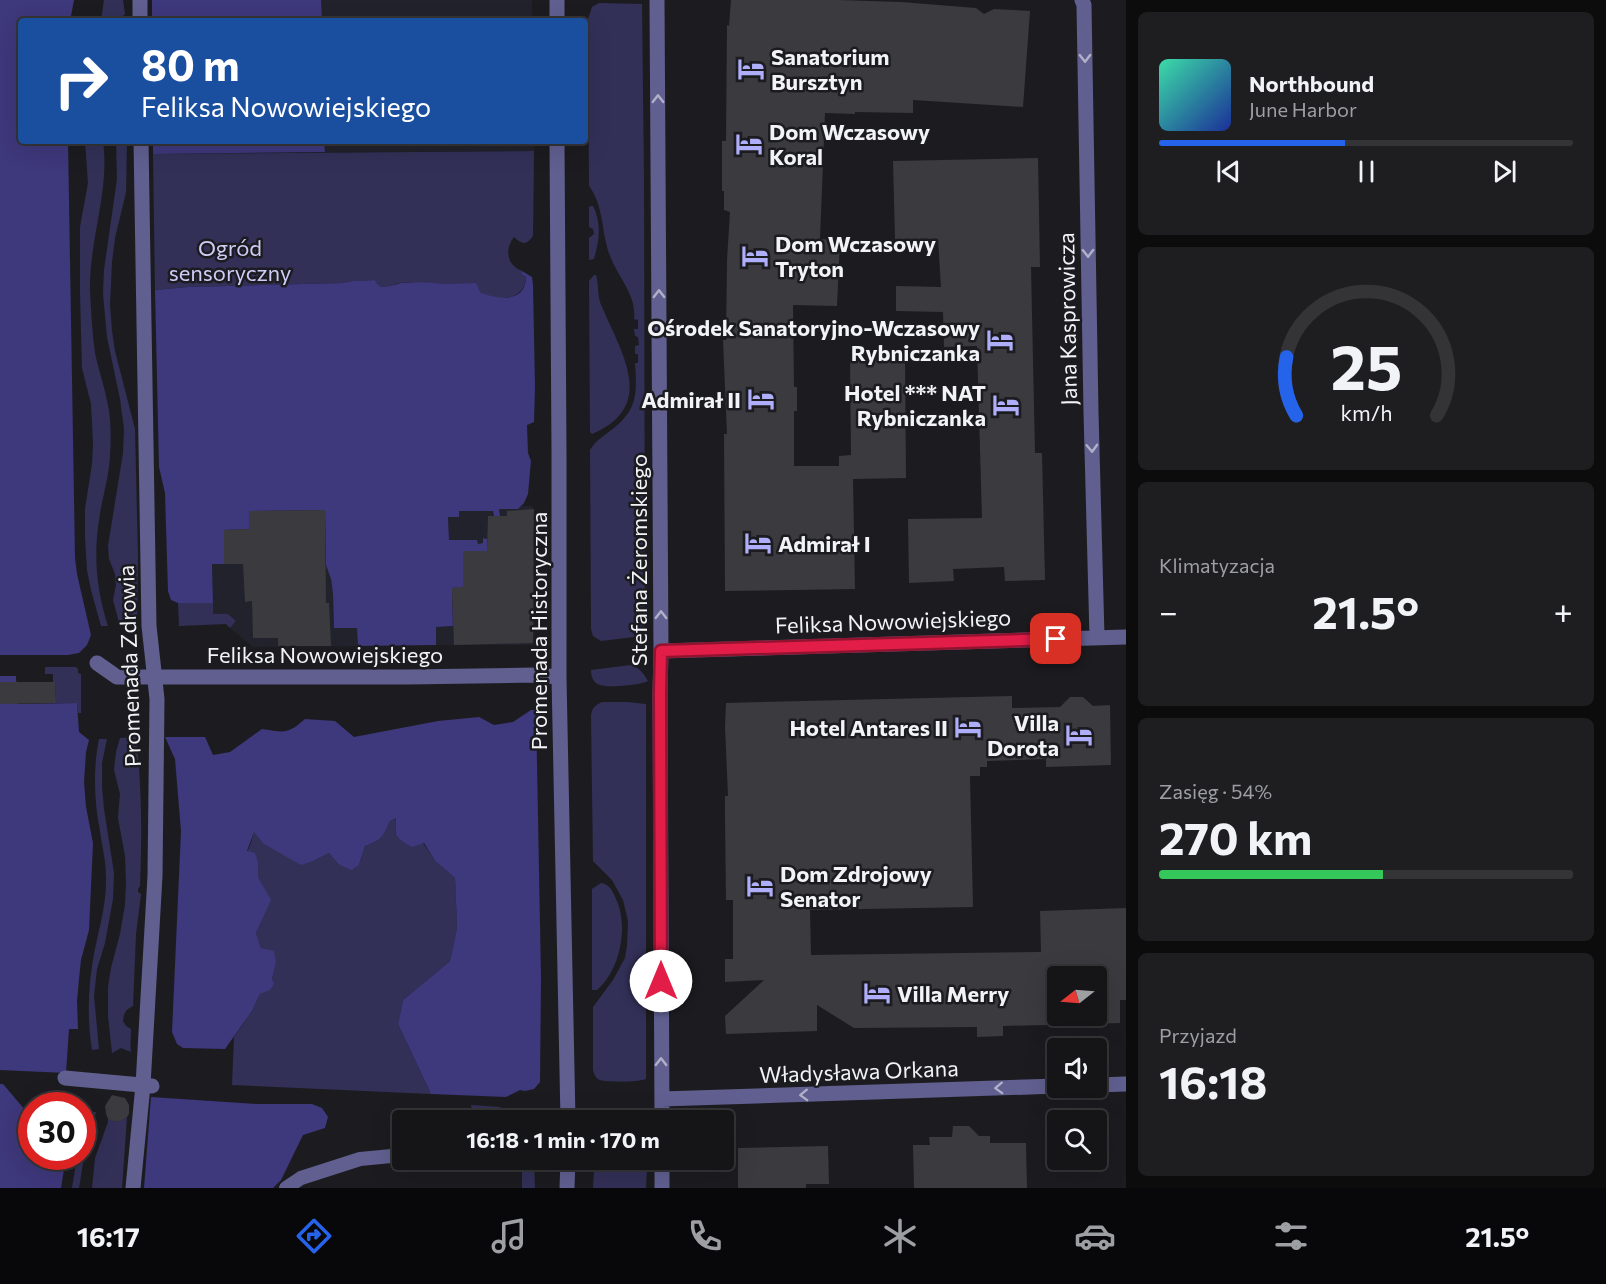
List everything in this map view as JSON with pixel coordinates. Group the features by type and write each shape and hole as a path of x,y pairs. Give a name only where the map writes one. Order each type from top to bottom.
{"street":[{"path":"140,0 140,18"},
{"path":"557,0 557,18"},
{"name":"Stefana Żeromskiego","path":"657,0 662,1110"},
{"name":"Jana Kasprowicza","path":"1082,0 1097,637"},
{"name":"Promenada Zdrowia","path":"133,1188 147,1085 155,876 157,699 148,626 141,144"},
{"name":"Promenada Historyczna","path":"557,144 560,452 559,677 568,1110"},
{"name":"Feliksa Nowowiejskiego","path":"661,651 1126,637"},
{"name":"Feliksa Nowowiejskiego","path":"97,663 117,677 536,675 559,677"},
{"path":"65,1078 147,1085"},
{"path":"1107,1085 1126,1084"},
{"name":"Władysława Orkana","path":"662,1099 1047,1086"},
{"path":"567,1188 568,1170"},
{"path":"662,1170 662,1188"}],"lane":[{"path":"286,1188 301,1178 360,1159 392,1156"}],"shaded area":[{"path":"0,0 74,0 71,18 18,18 18,144 68,144 75,558 91,635 87,645 79,653 0,655"},
{"path":"152,0 321,0 322,18 152,18"},
{"path":"319,0 532,0 532,18 320,18"},
{"path":"153,144 324,144 325,152 153,154"},
{"path":"324,144 534,144 534,151 325,152"},
{"path":"522,271 532,277 533,285 535,387 534,422 527,425 528,453 531,461 528,494 518,509 499,509 500,516 494,516 493,511 459,511 459,517 448,517 449,540 477,540 478,544 483,543 483,538 487,539 488,551 463,551 463,578 477,587 452,588 453,626 436,627 436,645 358,646 357,628 334,628 333,594 326,565 325,510 249,511 249,529 224,530 224,564 212,564 213,603 178,603 171,600 168,591 165,493 159,467 155,290 375,280 381,287 420,282 476,283 480,292 502,298 516,295 521,291 526,277 521,274"},
{"path":"520,506 533,506 535,645 436,645 436,627 453,626 452,588 477,587 463,579 463,551 487,551 483,543 478,544 477,540 449,540 448,517 458,511 493,511 494,516 499,509 517,509"},
{"path":"325,510 326,565 333,594 334,628 357,628 358,646 253,647 230,628 236,621 213,614 212,564 224,563 224,530 249,511"},
{"path":"0,676 16,676 17,704 77,703 79,732 89,740 84,782 93,843 89,930 81,960 77,1001 78,1029 69,1029 66,1073 0,1070"},
{"path":"531,710 536,710 541,978 540,1082 534,1089 520,1090 506,1097 431,1094 398,1024 403,1000 450,961 457,928 455,878 435,861 424,843 412,847 398,838 396,818 390,821 381,837 365,846 359,865 351,870 338,864 329,853 301,865 264,844 254,832 247,851 255,853 258,862 258,877 271,900 256,933 261,948 274,951 276,963 272,979 274,984 270,990 260,994 252,1011 225,1049 183,1048 177,1044 172,1032 181,831 175,759 165,737 205,737 213,755 230,752 262,729 285,731 294,728 305,719 335,721 354,737 438,721 479,717 494,725 513,722"},
{"path":"0,1084 3,1084 18,1102 18,1170 64,1170 61,1188 0,1188"},
{"path":"151,1097 257,1104 312,1104 322,1108 328,1117 325,1128 303,1135 281,1180 273,1188 144,1188"}],"green space":[{"path":"104,0 123,0 125,14 121,18 101,18"},
{"path":"599,3 642,4 644,179 645,630 634,637 601,641 593,636 591,629 590,450 598,440 622,421 632,406 636,391 635,363 638,363 635,346 639,345 634,329 638,329 638,320 634,319 630,293 612,262 600,210 589,186 588,19 592,7"},
{"path":"85,144 103,144 104,178 90,290 95,353 110,416 111,445 96,556 98,584 108,626 101,626 91,590 85,538 85,509 93,443 91,404 82,368 80,227 88,183"},
{"path":"116,144 127,144 126,192 115,238 110,305 115,351 135,429 137,626 120,626 113,600 116,585 115,574 109,559 108,546 123,453 124,429 107,337 103,294 104,270 117,179"},
{"name":"Ogród sensoryczny","path":"534,151 533,236 524,243 514,237 509,247 510,261 526,277 523,288 510,297 492,297 447,284 410,282 381,287 375,280 155,290 153,154"},
{"path":"591,206 596,212 599,233 594,259 589,260 589,238 594,234 593,229 589,227 589,207"},
{"path":"596,275 600,303 625,360 629,377 629,393 624,409 612,422 592,434 590,432 589,281"},
{"path":"178,603 213,603 213,614 228,614 236,621 230,628 226,624 179,626"},
{"path":"631,665 641,671 648,681 632,685 604,686 596,683 592,677 591,670"},
{"path":"45,667 76,667 78,669 78,673 81,674 81,713 78,713 77,703 56,703 53,674 45,674"},
{"path":"602,702 646,704 646,1079 637,1081 601,1080 596,1077 593,1070 593,1007 613,980 625,958 628,921 623,900 612,880 593,861 591,716 594,707"},
{"path":"136,737 141,811 138,892 141,894 136,934 133,1006 125,1012 123,1021 131,1029 131,1052 121,1048 112,1053 108,987 120,934 126,883 125,856 118,818 120,794 114,770 120,738"},
{"path":"99,739 107,739 102,763 102,787 114,873 113,899 105,943 97,969 94,996 99,1049 92,1050 89,990 106,886 95,797"},
{"path":"396,818 396,836 412,846 423,843 435,861 455,878 457,928 450,961 403,1000 398,1024 431,1094 232,1085 234,1037 252,1011 260,994 272,979 276,963 261,948 256,933 270,900 258,877 258,862 247,852 254,831 313,861 329,853 338,864 359,865 365,846 381,837 390,821"},
{"path":"601,883 609,887 616,899 622,922 622,935 612,972 597,990 592,990 592,889"},
{"path":"471,1105 500,1107 504,1110 472,1110"},
{"path":"127,1117 122,1188 92,1188 96,1155 108,1118 113,1121"},
{"path":"75,1170 82,1170 79,1188 72,1188"},
{"path":"522,1170 534,1170 535,1188 522,1188"},
{"path":"594,1170 647,1170 646,1188 593,1188"}],"building":[{"path":"731,0 901,2 976,8 984,14 994,9 1030,11 1023,107 913,100 913,113 825,113 820,239 840,240 837,306 793,305 794,387 797,387 797,411 794,411 794,466 839,466 839,456 851,455 850,359 905,358 906,478 853,479 855,589 725,591 724,434 727,434 723,340 726,340 730,212 724,210 722,141 726,141 727,25 729,26"},
{"name":"Hotel *** NAT Rybniczanka","path":"1038,158 1040,267 1031,267 1035,453 1042,453 1045,580 1005,581 1004,567 953,569 954,581 909,583 908,519 982,518 977,346 944,347 943,312 896,311 896,286 941,287 938,239 895,239 893,161"},
{"path":"534,509 533,643 454,645 452,588 463,587 463,551 487,551 488,516 507,516 507,511"},
{"path":"325,510 326,603 329,603 331,646 278,646 278,638 253,638 252,601 245,602 243,564 224,564 224,530 249,529 249,511"},
{"path":"0,682 55,682 56,703 0,704"},
{"path":"1012,696 1012,708 1060,707 1070,697 1083,697 1093,706 1110,705 1111,765 1046,767 1046,759 987,761 987,767 980,767 980,776 970,776 973,907 810,910 811,955 1041,952 1040,911 1126,908 1126,1000 1120,1000 1120,1023 1107,1023 1107,966 1047,966 1047,1025 1003,1026 1003,1036 977,1037 977,1027 854,1028 817,1005 817,1031 726,1034 725,1016 764,980 725,982 725,959 733,959 733,900 726,900 725,796 728,796 726,703"},
{"path":"112,1095 125,1098 129,1105 129,1114 121,1121 108,1119 106,1114 105,1106"},
{"path":"953,1126 969,1126 979,1136 990,1136 990,1143 1026,1143 1027,1188 914,1188 913,1145 930,1145 929,1137 952,1137"},
{"path":"828,1146 829,1184 806,1184 806,1188 738,1188 738,1148"}],"place":[{"name":"Sanatorium Bursztyn","path":"751,69"},
{"name":"Dom Wczasowy Koral","path":"749,144"},
{"name":"Dom Wczasowy Tryton","path":"755,256"},
{"name":"Ośrodek Sanatoryjno-Wczasowy Rybniczanka","path":"1000,340"},
{"name":"Admirał II","path":"761,399"},
{"name":"Hotel *** NAT Rybniczanka","path":"1006,405"},
{"name":"Admirał I","path":"758,543"},
{"name":"Hotel Antares II","path":"968,727"},
{"name":"Villa Dorota","path":"1079,735"},
{"name":"Dom Zdrojowy Senator","path":"760,886"},
{"name":"Villa Merry","path":"877,993"}],"route":[{"path":"661,981 661,651 1056,639"}]}
